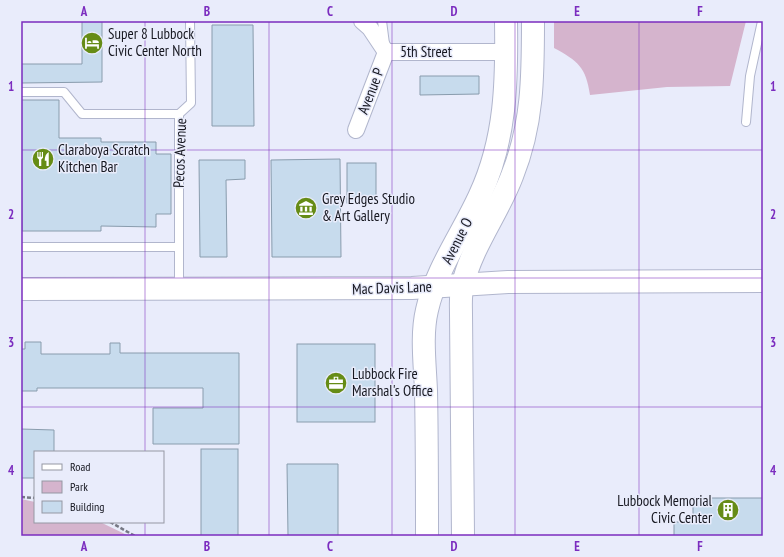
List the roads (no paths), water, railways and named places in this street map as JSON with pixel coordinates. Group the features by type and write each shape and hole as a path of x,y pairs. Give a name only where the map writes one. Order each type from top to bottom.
{"street":[{"name":"5th Street","path":"362,21 370,28 386,52 506,52"},
{"name":"Avenue O","path":"427,536 426,312 433,287 480,196 494,157 503,118 506,21"},
{"path":"524,21 515,42 506,52 522,74 531,106"},
{"name":"Avenue O","path":"463,536 460,322 463,284 474,254 512,177 526,134 531,106 533,21"},
{"name":"Avenue P","path":"356,130 386,52"},
{"name":"Mac Davis Lane","path":"21,289 433,287 508,282 763,281"}],"lane":[{"name":"Pecos Avenue","path":"179,289 179,114 191,103 190,21"},
{"path":"382,21 386,52"},
{"path":"746,122 750,76 762,21"},
{"path":"21,92 64,92 82,114 179,114"},
{"path":"21,247 179,247"}],"place":[{"name":"Super 8 Lubbock Civic Center North","path":"92,43"},
{"name":"Claraboya Scratch Kitchen Bar","path":"43,159"},
{"name":"Grey Edges Studio & Art Gallery","path":"306,208"},
{"name":"Lubbock Fire Marshal's Office","path":"336,383"},
{"name":"Lubbock Memorial Civic Center","path":"728,510"}]}
